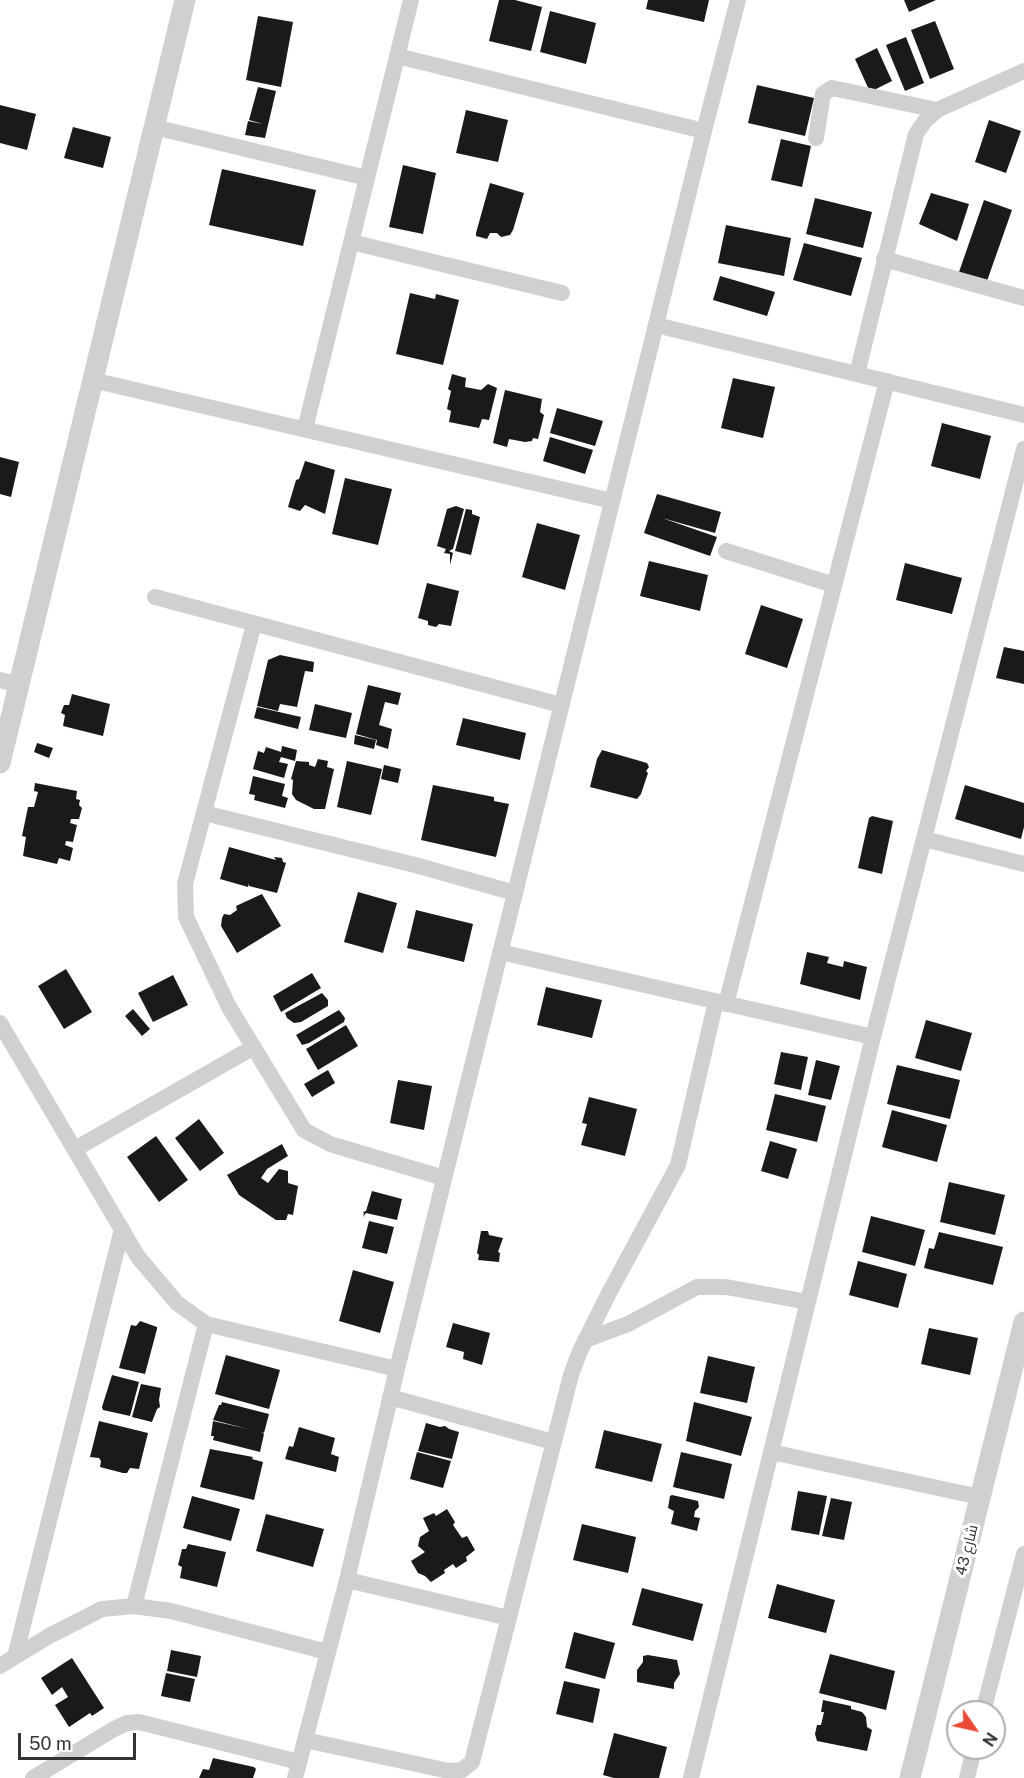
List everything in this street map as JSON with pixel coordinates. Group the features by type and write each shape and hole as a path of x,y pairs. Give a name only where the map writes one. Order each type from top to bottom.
{"street":[{"path":"0,763 10,682 92,380 185,0"},
{"path":"305,429 411,0"},
{"path":"33,1778 114,1729 127,1723 139,1722 297,1770 347,1580 561,705 738,0"},
{"path":"397,56 704,131"},
{"path":"857,374 916,134 937,110 1024,70"},
{"path":"816,138 823,94 832,88 937,110"},
{"path":"154,127 367,178"},
{"path":"351,242 562,293"},
{"path":"884,259 1024,298"},
{"path":"656,325 1024,415"},
{"path":"92,380 612,501"},
{"path":"305,1740 449,1771 462,1770 472,1762 571,1375 585,1340 678,1165 887,381"},
{"path":"691,1778 873,1037 1024,449"},
{"path":"726,551 834,585"},
{"path":"155,597 561,705"},
{"path":"254,624 185,884 186,917 229,1007 304,1130 330,1144 444,1178"},
{"path":"204,813 415,865 515,893"},
{"path":"924,839 1024,864"},
{"path":"500,952 873,1037"},
{"path":"0,1023 138,1257 177,1303 206,1324 397,1369"},
{"path":"75,1149 254,1047"},
{"path":"15,1657 122,1229"},
{"path":"585,1340 628,1324 697,1287 726,1287 808,1302"},
{"name":"شارع 43","path":"910,1778 1024,1322"},
{"path":"134,1606 206,1324"},
{"path":"390,1397 553,1443"},
{"path":"771,1452 980,1497"},
{"path":"986,1700 1024,1554"},
{"path":"347,1580 509,1618"},
{"path":"0,1666 49,1636 102,1609 134,1606 171,1611 327,1652"},
{"path":"967,1778 971,1760"}],"building":[{"path":"499,0 515,0 542,7 531,51 489,41"},
{"path":"648,0 709,0 704,22 646,9"},
{"path":"904,0 936,0 909,12"},
{"path":"550,11 596,23 586,64 540,52"},
{"path":"258,16 293,22 281,87 246,80"},
{"path":"935,21 954,69 930,79 911,30"},
{"path":"906,37 924,83 905,91 886,45"},
{"path":"877,48 892,81 870,92 855,59"},
{"path":"757,85 814,98 805,136 748,123"},
{"path":"258,87 276,91 265,138 245,135 248,121 263,124 249,120"},
{"path":"0,105 36,114 27,150 0,143"},
{"path":"466,110 508,120 498,162 456,153"},
{"path":"989,120 1021,131 1006,173 975,162"},
{"path":"73,127 111,137 103,168 64,158"},
{"path":"781,139 811,146 802,187 771,180"},
{"path":"403,165 436,173 423,234 389,227"},
{"path":"222,169 316,190 303,246 209,225"},
{"path":"490,183 524,193 510,235 501,237 497,233 490,233 487,239 476,236 476,233"},
{"path":"931,193 969,204 957,241 919,224"},
{"path":"815,198 872,212 863,248 806,234"},
{"path":"984,200 1012,210 987,281 959,272"},
{"path":"726,225 791,238 784,276 718,263"},
{"path":"804,243 862,258 851,296 793,280"},
{"path":"720,276 775,292 767,316 713,300"},
{"path":"410,293 435,299 436,294 459,300 443,365 396,354"},
{"path":"452,374 466,378 465,387 481,390 488,384 497,388 489,420 482,419 479,428 449,422 451,411 447,409 451,391 448,389"},
{"path":"733,378 775,387 763,438 721,428"},
{"path":"505,390 542,399 540,412 544,415 538,439 533,438 532,441 525,442 509,439 507,447 493,443"},
{"path":"557,408 603,421 595,446 550,433"},
{"path":"942,423 991,436 980,479 931,466"},
{"path":"550,437 593,450 585,474 543,461"},
{"path":"0,457 19,462 11,497 0,494"},
{"path":"305,461 335,470 325,514 305,505 300,511 288,507 296,480 299,479"},
{"path":"345,478 392,489 378,545 332,534"},
{"path":"657,494 721,512 715,533 662,518 717,537 710,556 644,533"},
{"path":"456,506 464,509 453,549 449,551 453,553 450,565 450,554 444,553 446,549 437,546 447,509"},
{"path":"466,509 472,510 472,514 480,517 471,555 455,551"},
{"path":"537,523 580,535 565,590 522,577"},
{"path":"649,561 708,575 700,611 640,596"},
{"path":"905,563 962,578 952,614 896,600"},
{"path":"427,583 459,591 451,626 439,624 436,627 418,618"},
{"path":"761,605 803,619 787,668 745,654"},
{"path":"1004,647 1024,651 1024,684 996,678"},
{"path":"280,655 314,662 313,672 305,671 297,707 280,704 278,711 257,706 268,660"},
{"path":"368,685 401,693 398,705 385,702 379,725 392,729 388,749 376,745 377,740 356,734"},
{"path":"72,694 110,704 103,736 63,726 65,715 61,713 64,705 69,705"},
{"path":"315,704 352,713 346,738 309,730"},
{"path":"257,707 301,717 298,729 254,718"},
{"path":"463,718 526,733 520,760 456,745"},
{"path":"355,735 376,740 374,749 354,744"},
{"path":"37,743 53,748 49,758 34,752"},
{"path":"282,746 297,750 295,761 281,757 279,762 288,764 284,778 253,769 258,751 264,753 266,747 281,752"},
{"path":"602,750 647,763 648,773 637,799 590,787 597,759"},
{"path":"318,759 328,761 327,767 334,769 325,809 314,809 296,800 292,794 293,780 291,779 296,761 309,762 309,765 315,767"},
{"path":"347,761 382,769 371,815 337,807"},
{"path":"384,765 401,769 398,783 381,779"},
{"path":"253,776 285,784 282,796 288,798 285,808 254,800 255,795 249,794"},
{"path":"35,783 77,791 76,799 80,800 79,805 82,808 79,819 71,819 70,823 77,825 73,842 66,841 65,845 73,848 70,861 59,858 57,864 23,856 26,837 22,836 28,807 34,807 38,792 34,791"},
{"path":"433,785 494,797 494,801 509,804 496,857 421,840"},
{"path":"965,785 1024,803 1024,827 1021,839 955,819"},
{"path":"872,816 893,821 882,874 858,868 869,818"},
{"path":"229,847 276,860 274,857 282,858 286,863 277,893 249,886 249,883 248,887 220,879"},
{"path":"358,892 397,903 383,953 344,942"},
{"path":"262,894 281,926 237,953 221,926 222,918 224,914 230,915 237,910 236,906"},
{"path":"416,910 473,924 464,962 407,948"},
{"path":"807,952 829,957 827,963 843,967 844,961 867,967 860,1000 800,984"},
{"path":"66,969 92,1012 64,1029 38,986"},
{"path":"312,973 321,988 281,1012 273,996"},
{"path":"173,975 188,1005 153,1022 138,993"},
{"path":"546,987 602,1000 592,1038 537,1025"},
{"path":"322,993 328,1000 328,1006 301,1022 294,1023 287,1018 285,1013"},
{"path":"133,1009 150,1029 142,1036 125,1016"},
{"path":"339,1010 345,1018 344,1022 302,1045 296,1035"},
{"path":"926,1020 972,1033 961,1071 915,1058"},
{"path":"346,1025 358,1046 318,1070 306,1049"},
{"path":"781,1052 808,1057 801,1090 774,1084"},
{"path":"816,1060 840,1066 831,1100 808,1095"},
{"path":"897,1065 960,1080 950,1119 887,1104"},
{"path":"328,1070 335,1083 312,1097 304,1084"},
{"path":"398,1080 432,1086 424,1130 390,1123"},
{"path":"775,1094 826,1106 817,1142 766,1130"},
{"path":"589,1097 637,1109 625,1156 581,1145 587,1124 582,1123"},
{"path":"892,1110 947,1125 937,1162 882,1147"},
{"path":"199,1119 224,1153 200,1171 175,1138"},
{"path":"156,1136 188,1180 159,1202 127,1157"},
{"path":"770,1141 797,1149 788,1179 761,1171"},
{"path":"282,1144 288,1156 267,1169 261,1178 268,1183 279,1169 288,1171 288,1183 298,1186 293,1215 288,1214 286,1220 276,1220 239,1195 227,1175"},
{"path":"949,1182 1005,1195 995,1235 940,1222"},
{"path":"372,1191 402,1199 397,1220 366,1213 363,1217"},
{"path":"871,1216 925,1230 915,1266 862,1252"},
{"path":"369,1221 394,1227 387,1254 362,1248"},
{"path":"481,1231 488,1231 489,1235 503,1238 498,1252 500,1253 499,1262 478,1260"},
{"path":"939,1232 1003,1247 993,1285 924,1268 929,1248 934,1249"},
{"path":"858,1261 907,1274 898,1308 849,1295"},
{"path":"353,1270 394,1282 380,1333 339,1321"},
{"path":"140,1321 157,1327 145,1374 119,1368 131,1325 136,1326"},
{"path":"453,1323 490,1333 482,1365 463,1359 464,1352 446,1347"},
{"path":"929,1328 978,1338 970,1375 921,1364"},
{"path":"226,1355 280,1370 269,1409 215,1394"},
{"path":"708,1356 755,1367 747,1403 700,1393"},
{"path":"112,1375 139,1382 130,1416 103,1410"},
{"path":"141,1384 161,1388 160,1407 152,1422 132,1417"},
{"path":"222,1402 269,1414 264,1433 261,1432 264,1434 260,1452 213,1440 214,1436 211,1436 213,1421 248,1429 213,1420"},
{"path":"694,1402 752,1417 741,1456 686,1441"},
{"path":"99,1421 148,1433 139,1469 130,1468 127,1473 123,1473 100,1467 99,1458 90,1457"},
{"path":"426,1423 445,1426 459,1432 452,1459 418,1451"},
{"path":"299,1427 335,1438 331,1454 339,1457 336,1472 285,1459 289,1446 293,1447"},
{"path":"604,1430 662,1444 652,1482 595,1468"},
{"path":"210,1449 253,1457 252,1459 263,1462 254,1500 200,1487"},
{"path":"417,1452 451,1461 443,1488 410,1479"},
{"path":"681,1452 732,1464 724,1499 673,1487"},
{"path":"798,1491 827,1496 819,1535 791,1530"},
{"path":"672,1495 698,1501 699,1507 694,1517 700,1518 697,1531 671,1524 674,1511 668,1508"},
{"path":"192,1496 240,1509 231,1541 183,1528"},
{"path":"831,1498 852,1502 844,1540 822,1536"},
{"path":"447,1509 455,1522 453,1525 462,1538 467,1536 475,1550 466,1557 467,1561 456,1568 453,1564 444,1570 445,1573 431,1582 418,1573 411,1561 425,1552 418,1546 420,1537 429,1531 423,1518 434,1513 436,1516"},
{"path":"266,1514 324,1529 313,1567 256,1551"},
{"path":"582,1524 636,1537 628,1573 573,1560"},
{"path":"188,1544 226,1552 217,1587 180,1578 182,1567 178,1565 182,1549 186,1549"},
{"path":"777,1584 835,1600 826,1633 768,1618"},
{"path":"642,1588 703,1604 693,1641 632,1625"},
{"path":"574,1632 615,1643 605,1679 565,1668"},
{"path":"171,1650 201,1656 197,1677 167,1671"},
{"path":"830,1654 895,1671 886,1710 819,1693"},
{"path":"643,1656 677,1660 680,1674 674,1683 674,1689 637,1682 637,1670 643,1662"},
{"path":"72,1658 104,1708 92,1716 90,1713 69,1727 55,1705 68,1697 62,1687 52,1695 41,1678"},
{"path":"166,1673 195,1679 190,1702 161,1696"},
{"path":"564,1681 600,1689 593,1723 556,1714"},
{"path":"823,1700 851,1706 851,1709 862,1712 866,1717 867,1727 872,1730 867,1751 817,1741 815,1734 817,1725 821,1725 824,1712 821,1712"},
{"path":"614,1733 667,1747 659,1778 614,1778 603,1775"},
{"path":"213,1758 254,1767 256,1769 253,1778 199,1778 203,1769 209,1770"}]}
